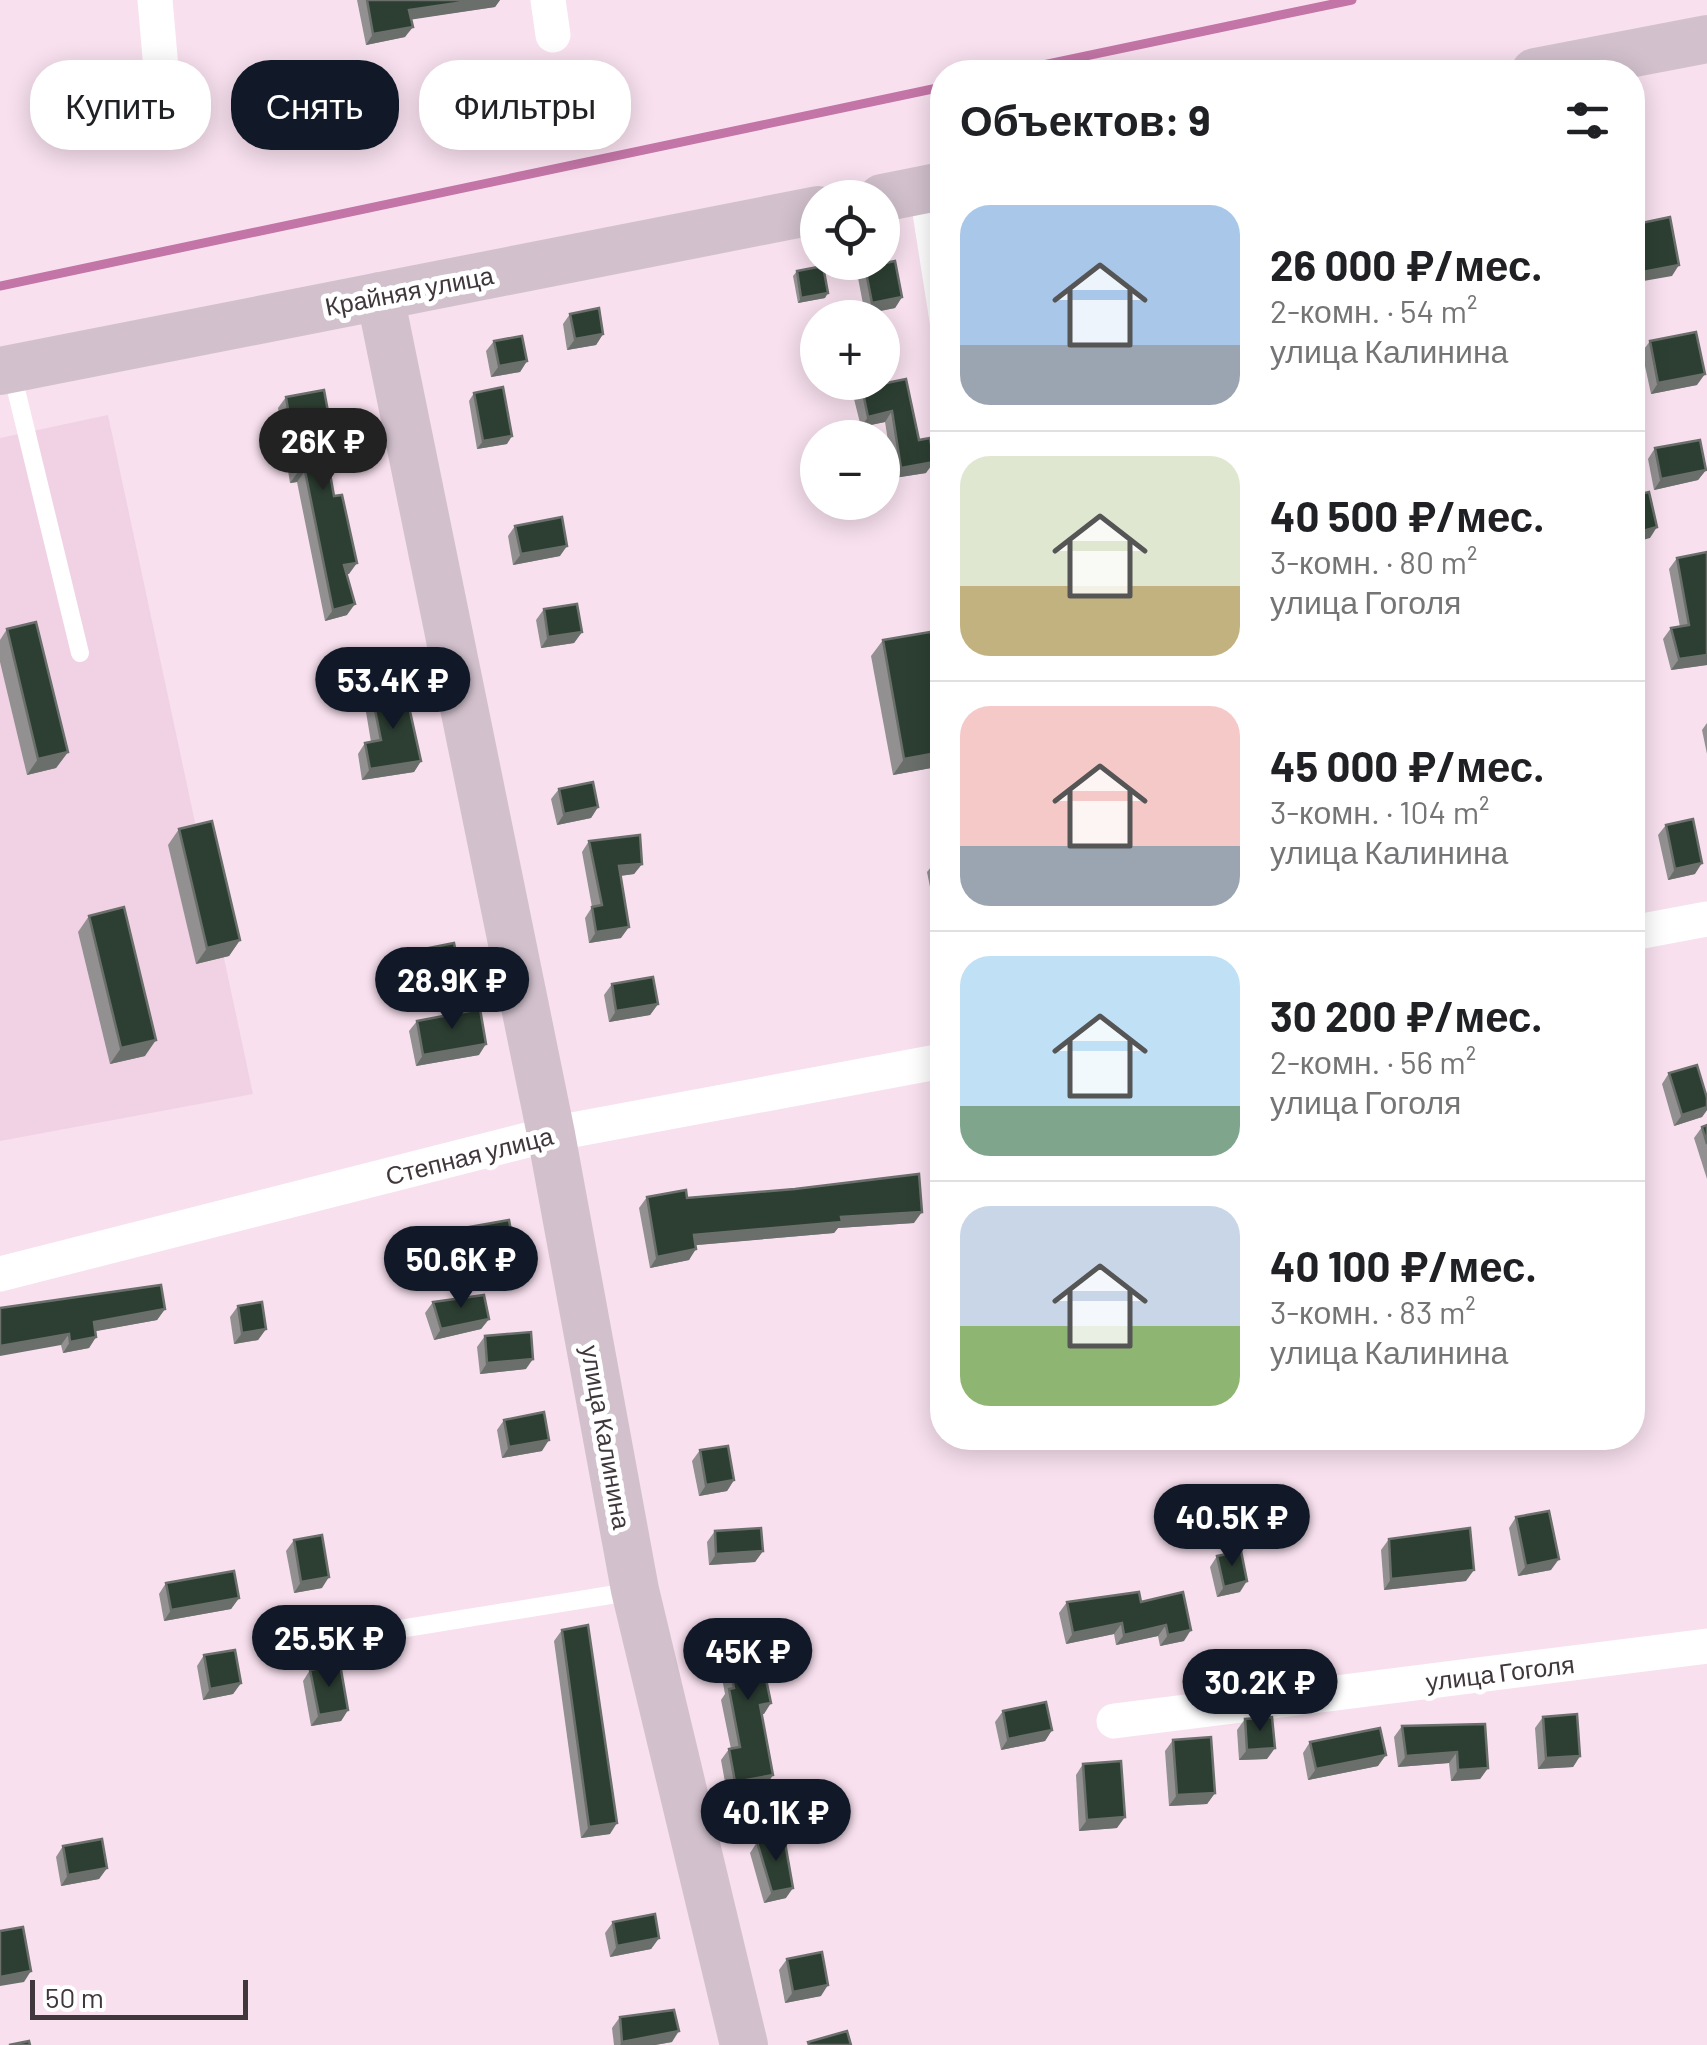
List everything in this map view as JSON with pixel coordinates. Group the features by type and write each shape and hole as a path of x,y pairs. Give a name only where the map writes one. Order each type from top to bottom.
{"street":[{"path":"155,0 161,60"},
{"path":"548,0 553,36"},
{"path":"1624,60 1706,49"},
{"name":"Крайняя улица","path":"5,370 800,214"},
{"name":"улица Калинина","path":"380,296 551,1134 635,1590 744,2045"},
{"path":"1645,931 1707,919"},
{"name":"Степная улица","path":"0,1274 551,1134 930,1063"},
{"name":"улица Гоголя","path":"1114,1721 1707,1646"}],"lane":[{"path":"914,192 930,278"},
{"path":"5,370 80,654"},
{"path":"282,1648 635,1590"}],"shaded area":[{"path":"108,415 253,1094 0,1141 0,438"}],"building":[{"path":"367,0 477,0 409,10 413,27 373,34"},
{"path":"1670,217 1679,265 1645,272 1645,222"},
{"path":"800,270 800,280 826,280 828,293 801,298 797,271"},
{"path":"868,280 899,280 902,297 871,300"},
{"path":"599,308 603,334 575,339 570,314"},
{"path":"1696,332 1705,374 1658,383 1650,341"},
{"path":"522,336 527,361 499,366 494,341"},
{"path":"906,379 919,440 930,438 930,463 901,468 900,420 893,420 892,411 868,417 864,400 900,400 900,380"},
{"path":"503,387 512,436 483,441 474,393"},
{"path":"324,390 329,417 320,418 334,496 342,495 357,563 344,565 355,604 333,610 305,471 298,472 286,397"},
{"path":"1700,440 1706,470 1661,479 1655,448"},
{"path":"1649,492 1657,527 1645,530 1645,493"},
{"path":"562,517 567,546 521,554 515,526"},
{"path":"1707,552 1707,655 1679,659 1671,628 1689,625 1677,558"},
{"path":"577,604 582,632 548,637 544,609"},
{"path":"36,622 68,752 38,759 7,629"},
{"path":"930,632 930,754 904,759 883,640"},
{"path":"405,689 421,761 370,769 365,743 381,740 372,695"},
{"path":"593,782 598,807 564,814 559,789"},
{"path":"1693,819 1702,863 1675,869 1666,825"},
{"path":"212,821 240,940 207,948 179,829"},
{"path":"640,835 642,864 619,866 629,927 596,932 592,907 602,905 589,841"},
{"path":"124,907 156,1040 121,1048 89,916"},
{"path":"454,943 459,968 419,976 414,951"},
{"path":"653,977 658,1004 616,1011 612,984"},
{"path":"480,1009 486,1044 423,1055 417,1021"},
{"path":"1697,1065 1707,1107 1682,1115 1669,1073"},
{"path":"919,1174 922,1212 841,1217 842,1222 694,1235 696,1249 657,1257 647,1197 686,1190 687,1198 795,1189"},
{"path":"509,1220 513,1242 462,1251 458,1229"},
{"path":"161,1285 165,1309 94,1322 96,1337 70,1342 69,1334 0,1346 0,1308"},
{"path":"484,1295 489,1319 441,1329 433,1302"},
{"path":"262,1302 266,1329 242,1333 238,1306"},
{"path":"531,1332 533,1359 487,1363 485,1336"},
{"path":"544,1412 549,1440 509,1447 504,1420"},
{"path":"728,1446 734,1480 706,1485 700,1450"},
{"path":"1549,1511 1559,1559 1526,1566 1516,1517"},
{"path":"761,1528 763,1551 716,1554 715,1531"},
{"path":"1470,1528 1474,1570 1391,1579 1389,1539"},
{"path":"322,1535 329,1577 301,1582 294,1540"},
{"path":"1241,1551 1247,1581 1224,1587 1217,1556"},
{"path":"234,1571 239,1598 171,1610 166,1583"},
{"path":"1139,1592 1141,1602 1183,1592 1191,1630 1168,1635 1166,1625 1124,1635 1122,1623 1073,1633 1067,1602"},
{"path":"754,1622 771,1703 760,1705 773,1775 735,1782 729,1749 740,1747 723,1630"},
{"path":"588,1625 617,1823 589,1827 562,1630"},
{"path":"235,1650 241,1683 210,1689 204,1655"},
{"path":"340,1664 348,1710 319,1715 310,1670"},
{"path":"1046,1702 1052,1730 1008,1739 1003,1711"},
{"path":"1577,1714 1580,1756 1546,1758 1543,1717"},
{"path":"1272,1717 1275,1748 1247,1750 1245,1719"},
{"path":"1485,1724 1488,1768 1458,1770 1457,1752 1406,1756 1402,1726"},
{"path":"1380,1728 1386,1755 1316,1769 1310,1742"},
{"path":"1211,1737 1215,1793 1177,1795 1173,1740"},
{"path":"1121,1761 1125,1817 1087,1820 1083,1764"},
{"path":"784,1837 793,1888 772,1892 757,1842"},
{"path":"102,1839 107,1868 68,1875 63,1846"},
{"path":"655,1914 659,1938 617,1946 613,1922"},
{"path":"23,1927 31,1971 0,1977 0,1931"},
{"path":"822,1952 828,1985 793,1992 787,1959"},
{"path":"674,2010 679,2031 622,2042 620,2017"},
{"path":"847,2031 851,2045 808,2042"}],"waterway":[{"path":"1066,60 1352,0"},
{"path":"0,286 930,90"}]}
